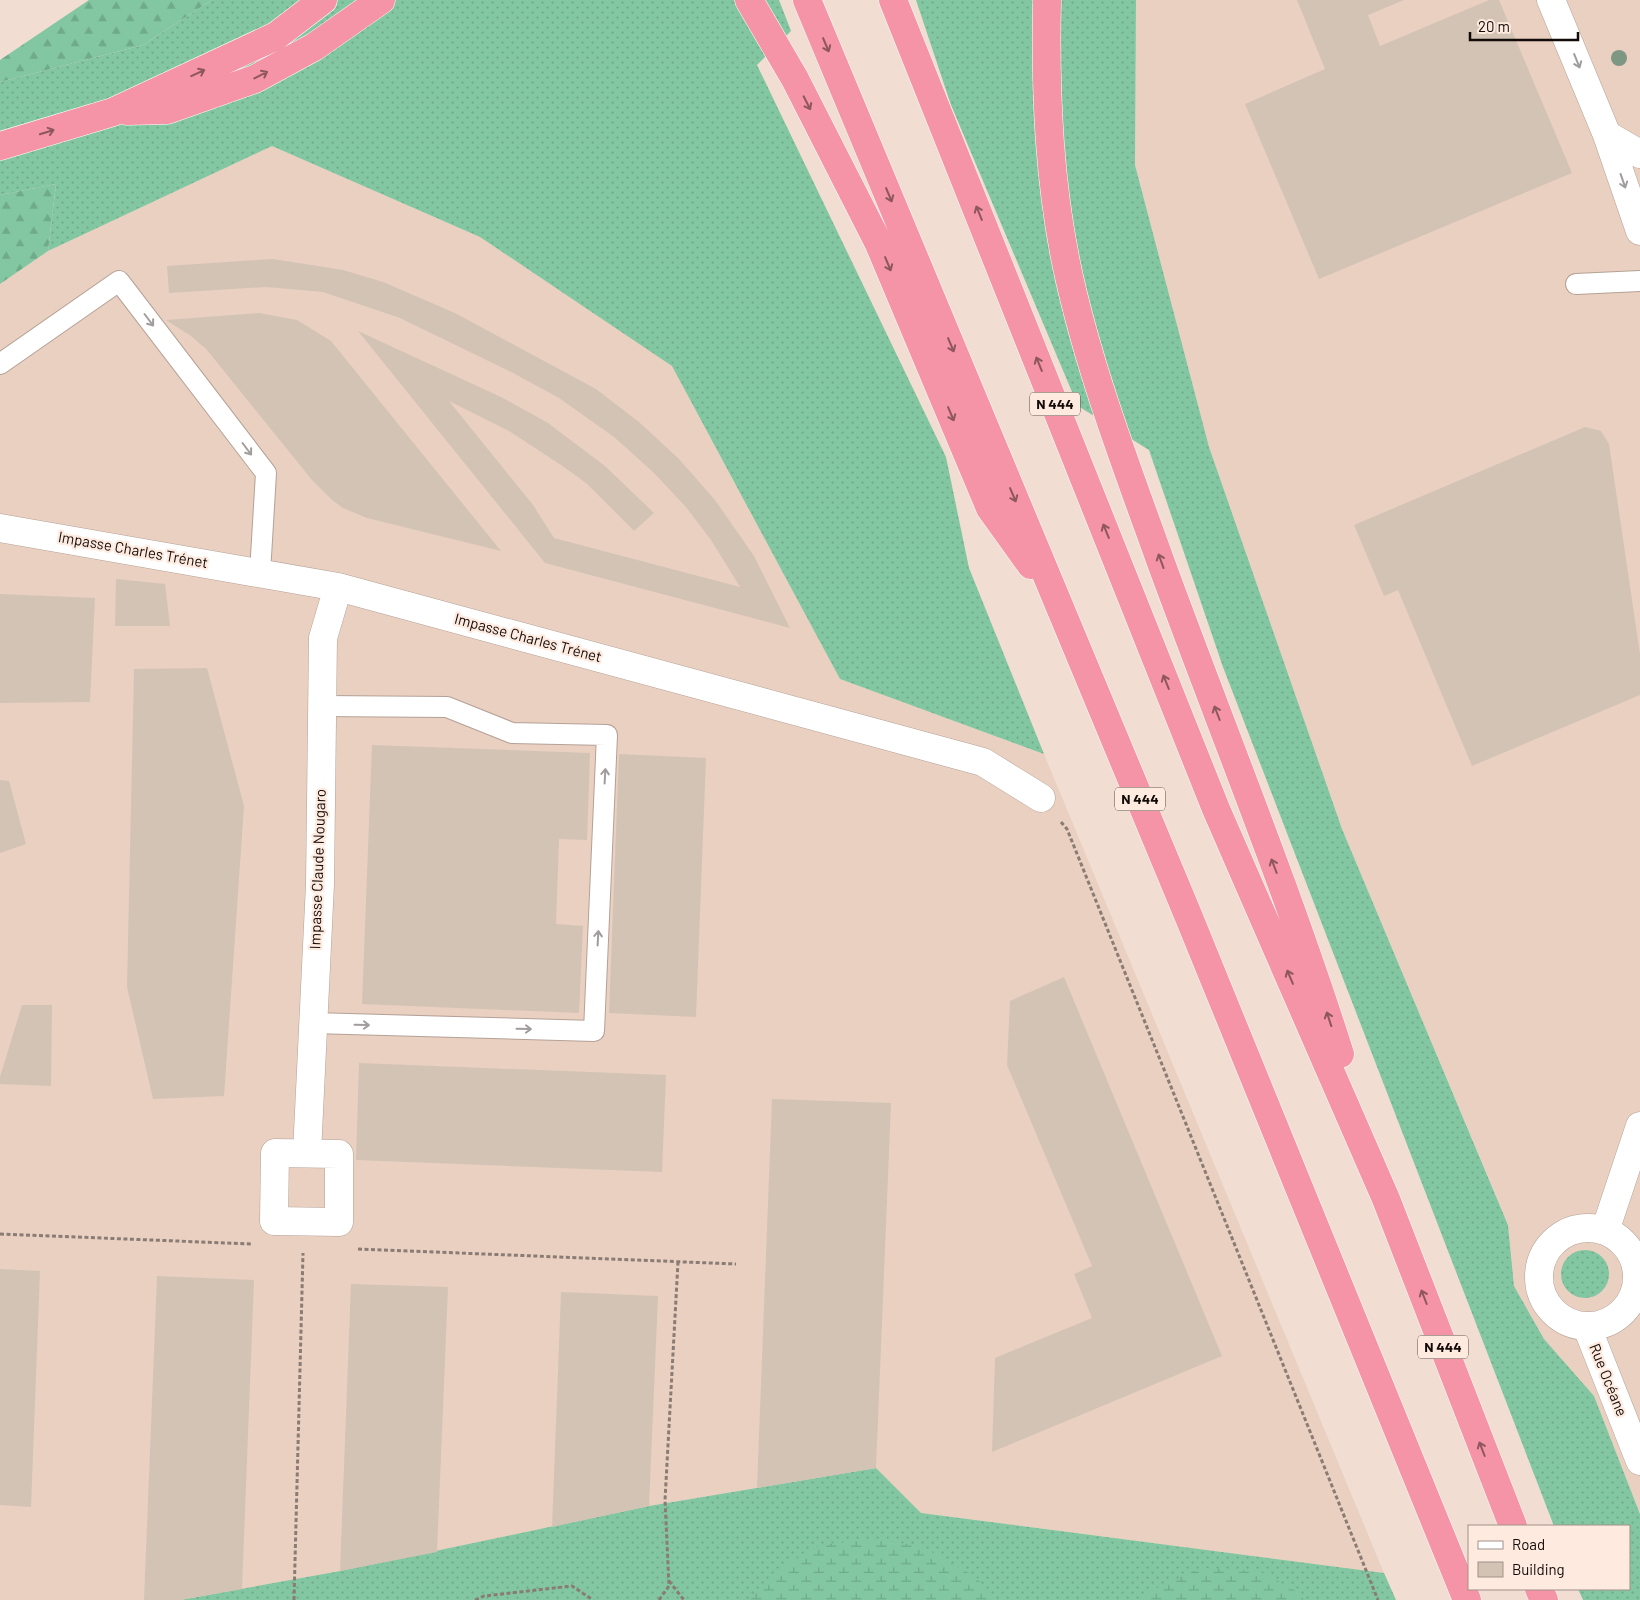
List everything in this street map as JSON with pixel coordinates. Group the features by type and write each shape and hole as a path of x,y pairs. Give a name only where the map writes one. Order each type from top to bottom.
{"highway":[{"path":"0,146 113,112 276,36 323,0"},
{"path":"113,112 167,110 255,79 314,47 381,0"},
{"path":"749,0 795,79 879,244 990,508 1058,604"},
{"name":"N 444","path":"807,0 1058,604 1467,1600"},
{"name":"N 444","path":"893,0 1216,809 1386,1198 1513,1525"},
{"path":"1047,0 1046,60 1052,171 1070,279 1092,369 1164,571 1312,966 1386,1198"}],"street":[{"path":"1551,0 1607,134 1640,231"},
{"path":"1607,134 1640,154"},
{"name":"Impasse Charles Trénet","path":"0,528 338,587 983,762 1041,798"},
{"name":"Impasse Claude Nougaro","path":"307,1153 320,884 323,638 338,587"},
{"path":"1605,1231 1640,1126"},
{"path":"275,1153 307,1153 340,1154 339,1222 274,1221 275,1153"},
{"path":"1584,1228 1605,1231 1619,1239 1629,1251 1635,1265 1637,1297 1615,1318 1602,1324 1587,1327 1571,1323 1557,1315 1546,1303 1540,1288 1539,1272 1543,1256 1552,1243 1564,1234 1584,1228"},
{"name":"Rue Océane","path":"1587,1327 1640,1461"}],"lane":[{"path":"0,364 119,281 266,473 260,572"},
{"path":"1576,284 1640,281"},
{"path":"313,1023 594,1031 607,735 512,734 447,708 322,706"}],"path":[{"path":"1041,798 1067,829 1378,1600"},
{"path":"294,1600 304,1222"},
{"path":"0,1234 254,1244"},
{"path":"353,1248 736,1264"},
{"path":"659,1600 669,1586 666,1500 678,1262"},
{"path":"669,1580 684,1600"},
{"path":"475,1600 484,1596 572,1586 593,1600"}],"shaded area":[{"path":"1136,0 1640,0 1640,1514 1594,1396 1544,1339 1514,1286 1508,1224 1342,829 1209,447 1135,165"},
{"path":"272,146 480,237 672,365 840,679 1044,754 1384,1573 921,1513 876,1468 649,1506 340,1571 180,1600 0,1600 0,284 48,251"}],"green space":[{"path":"89,0 212,0 143,45 0,82 0,60"},
{"path":"212,0 779,0 791,31 757,65 946,457 969,568 1044,754 840,679 672,366 480,237 272,146 48,251 56,184 0,195 0,82 143,45"},
{"path":"916,0 1136,0 1135,165 1209,447 1342,829 1508,1225 1514,1286 1544,1339 1594,1396 1640,1514 1640,1600 1583,1600 1578,1590 1630,1590 1630,1525 1554,1525 1223,667 1149,450 1078,406 951,105"},
{"path":"56,184 48,251 0,284 0,195"},
{"path":"1585,1250 1594,1252 1602,1257 1607,1265 1609,1274 1607,1283 1602,1291 1594,1296 1585,1298 1576,1296 1568,1291 1563,1283 1561,1274 1563,1265 1568,1257 1576,1252"},
{"path":"876,1468 921,1513 1384,1573 1396,1600 180,1600 340,1571 649,1506"},
{"path":"873,1539 921,1546 977,1578 993,1600 750,1600 776,1570 821,1545"},
{"path":"1201,1568 1259,1571 1300,1593 1304,1600 1140,1600 1157,1588"}],"building":[{"path":"1297,0 1404,0 1368,15 1380,46 1489,0 1499,0 1572,173 1319,279 1245,104 1325,69"},
{"path":"273,259 343,270 383,282 455,313 596,389 639,422 679,459 715,500 754,556 790,628 545,563 358,331 501,397 548,423 605,466 654,513 634,531 586,483 561,465 509,431 449,401 533,505 554,538 740,587 711,540 686,507 653,472 614,437 559,398 513,373 400,318 323,292 266,287 169,293 167,266"},
{"path":"259,313 297,320 331,341 501,551 367,518 343,508 312,480 207,350 191,336 166,320"},
{"path":"1585,427 1601,431 1609,444 1640,654 1640,695 1472,766 1398,590 1384,596 1354,525"},
{"path":"116,579 165,584 170,626 115,626"},
{"path":"0,594 95,598 90,702 0,703"},
{"path":"207,668 244,806 224,1096 153,1099 127,987 134,669"},
{"path":"372,745 590,753 587,840 559,839 556,924 583,926 579,1013 362,1004"},
{"path":"619,754 706,758 696,1017 609,1013"},
{"path":"0,780 9,781 26,844 0,853"},
{"path":"1064,977 1222,1356 992,1452 995,1358 1092,1318 1074,1274 1092,1266 1007,1065 1010,1001"},
{"path":"22,1005 52,1005 51,1086 0,1084 0,1077"},
{"path":"359,1063 666,1075 662,1172 356,1160"},
{"path":"772,1099 891,1103 876,1468 757,1488"},
{"path":"0,1269 40,1271 31,1507 0,1505"},
{"path":"157,1276 254,1280 242,1589 180,1600 144,1600"},
{"path":"351,1284 448,1287 437,1552 340,1571"},
{"path":"561,1292 658,1296 649,1506 552,1527"}]}
